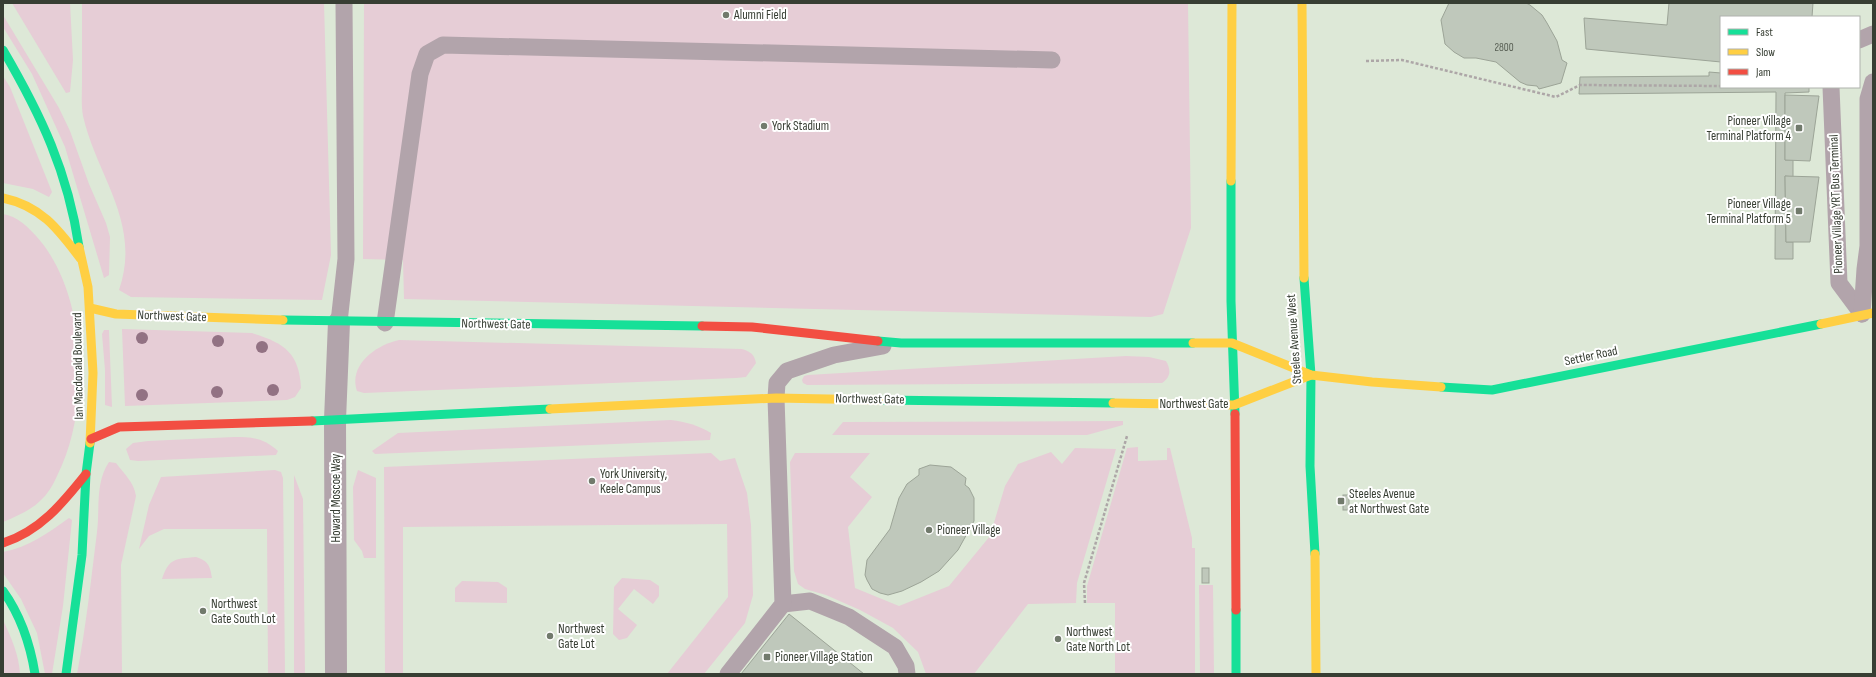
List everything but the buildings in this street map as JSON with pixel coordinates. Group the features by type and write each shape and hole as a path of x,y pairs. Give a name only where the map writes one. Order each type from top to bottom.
{"street":[{"path":"1232,3 1232,343 1234,405 1236,674"},
{"name":"Steeles Avenue West","path":"1302,3 1304,300 1311,375 1310,466 1316,563 1316,674"},
{"name":"Ian Macdonald Boulevard","path":"3,50 32,100 57,157 75,219 80,259 88,288 93,372 91,439 86,474 82,554 66,674"},
{"name":"Ian Macdonald Boulevard","path":"3,198 32,206 49,219 80,259"},
{"name":"Northwest Gate","path":"90,308 121,314 339,322 752,327 901,343 1232,343 1311,375"},
{"name":"Settler Road","path":"1311,375 1372,382 1492,390 1867,314"},
{"name":"Howard Moscoe Way","path":"336,674 335,420 339,322"},
{"name":"Northwest Gate","path":"91,439 119,427 335,420 776,398 1234,405 1311,375"},
{"name":"Ian Macdonald Boulevard","path":"3,543 17,540 32,532 66,501 86,474"},
{"path":"3,591 12,602 30,644 35,674"}],"lane":[{"path":"339,322 346,259 344,3"},
{"path":"1860,40 1873,34"},
{"path":"384,323 420,74 427,54 444,45 1052,60"},
{"path":"1867,314 1864,269 1868,246 1868,99 1873,82"},
{"name":"Pioneer Village YRT Bus Terminal","path":"1831,88 1839,283 1867,314"},
{"name":"Northwest Gate","path":"776,398 777,383 787,371 834,355 901,343"},
{"path":"728,674 783,604 776,398"},
{"path":"783,604 810,601 849,617 895,647 906,666 907,674"}],"path":[{"path":"1366,61 1402,60 1556,97 1580,85 1720,86"},
{"path":"1085,603 1084,583 1127,436"}],"shaded area":[{"path":"12,3 70,3 73,60 70,92 66,93"},
{"path":"82,3 324,3 331,255 322,300 131,297 119,290 125,266 125,243 121,222 115,201 98,160 82,112"},
{"name":"York Stadium","path":"364,3 1188,3 1191,228 1163,314 1151,317 404,299 403,260 363,259"},
{"path":"3,15 59,108 70,131 89,184 106,223 110,237 109,275 104,278 65,147 32,74 3,27"},
{"path":"3,76 10,87 52,192 49,197 33,189 3,183"},
{"path":"3,214 18,220 37,237 53,260 66,287 74,316 78,347 79,379 77,410 71,439 54,483 38,503 24,512 3,522"},
{"path":"122,329 252,333 281,345 288,351 293,357 297,366 301,388 295,397 287,400 125,406"},
{"path":"104,330 109,330 112,407 105,405 105,370 102,334"},
{"path":"399,340 742,349 752,354 756,363 746,377 736,378 364,393 357,391 355,382 360,365 373,351 381,346"},
{"path":"1126,356 1149,357 1166,361 1169,367 1169,376 1162,383 807,385 803,383 802,380 804,376 808,375"},
{"path":"671,420 692,424 706,430 711,433 710,440 375,454 372,451 398,433"},
{"path":"1123,421 1123,425 1087,435 832,435 843,422"},
{"path":"234,437 258,439 267,443 278,451 276,455 138,461 130,460 126,449 133,443 148,441"},
{"path":"1138,447 1138,461 1167,460 1167,448 1170,448 1192,538 1192,548 1195,548 1195,674 1115,674 1115,603 1087,603 1087,586 1127,448"},
{"path":"1075,448 1116,449 1077,583 1076,603 1028,604 974,674 926,674 918,652 893,628 860,610 826,595 805,589 798,584 794,571 790,462 795,453 870,453 850,477 872,497 848,527 855,588 899,606 949,586 990,536 1005,486 1018,464 1051,452 1062,464"},
{"path":"711,453 720,461 735,458 747,493 751,525 753,595 745,623 704,674 667,674 728,597 727,524 403,527 403,674 385,674 384,467"},
{"path":"109,462 116,463 131,482 136,496 121,565 122,674 77,674 86,621 97,532 100,487"},
{"path":"275,470 281,472 283,478 285,674 268,674 267,529 164,529 149,536 139,549 149,505 161,477"},
{"path":"358,470 376,478 376,558 364,558 362,551 354,540 353,487"},
{"path":"294,475 303,499 305,674 294,674"},
{"path":"69,518 72,520 63,606 52,674 45,674 37,633 21,599 3,573 3,552 30,543"},
{"path":"196,557 208,564 212,578 162,579 170,563 178,559"},
{"path":"622,578 650,580 659,586 659,596 653,604 634,589 618,609 637,625 627,638 619,640 613,634 614,587"},
{"path":"462,581 498,582 507,588 507,603 455,602 455,588"},
{"path":"1199,585 1213,585 1214,674 1200,674"},
{"path":"3,620 12,640 20,674 3,674"}],"traffic: fast":[{"path":"3,50 41,121 51,145 68,194 79,247"},
{"path":"1231,181 1231,301 1235,414"},
{"path":"1304,278 1311,375 1310,466 1315,554"},
{"path":"283,320 702,326"},
{"path":"1441,387 1492,390 1821,324"},
{"path":"878,341 901,343 1193,343"},
{"path":"881,400 1113,403"},
{"path":"312,421 550,409"},
{"path":"66,674 82,555 86,474 90,443"},
{"path":"3,591 15,610 24,630 35,674"},
{"path":"1236,610 1236,674"}],"traffic: slow":[{"path":"1231,181 1232,3"},
{"path":"1302,3 1304,278"},
{"path":"3,198 28,207 48,220 80,258"},
{"path":"79,247 88,287 93,373 90,443"},
{"path":"90,308 116,314 283,320"},
{"path":"1821,324 1873,313"},
{"path":"1193,343 1232,343 1311,375 1372,382 1441,387"},
{"path":"1113,403 1234,405 1311,375"},
{"path":"550,409 776,398 881,400"},
{"path":"1315,554 1316,674"}],"traffic: jam":[{"path":"702,326 752,327 878,341"},
{"path":"1235,414 1236,610"},
{"path":"91,439 119,427 312,421"},
{"path":"3,543 16,538 39,524 59,506 86,474"}],"place":[{"name":"Alumni Field","path":"726,15"},
{"name":"York Stadium","path":"764,126"},
{"name":"Pioneer Village Terminal Platform 4","path":"1799,128"},
{"name":"Pioneer Village Terminal Platform 5","path":"1799,211"},
{"name":"York University, Keele Campus","path":"592,481"},
{"name":"Steeles Avenue at Northwest Gate","path":"1341,501"},
{"name":"Pioneer Village","path":"929,530"},
{"name":"Northwest Gate South Lot","path":"203,611"},
{"name":"Northwest Gate Lot","path":"550,636"},
{"name":"Northwest Gate North Lot","path":"1058,639"},
{"name":"Pioneer Village Station","path":"767,657"}]}
